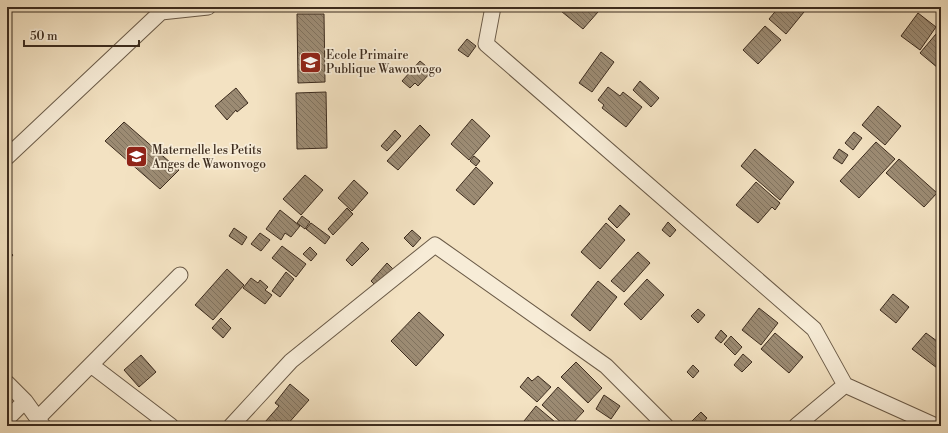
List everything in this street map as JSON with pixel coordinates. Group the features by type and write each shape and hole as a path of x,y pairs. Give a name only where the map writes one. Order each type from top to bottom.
{"street":[{"path":"7,157 161,9 208,7"},
{"path":"493,7 486,44 814,329 845,385 936,426"},
{"path":"231,426 291,361 435,245 606,366 666,426"},
{"path":"7,383 25,401 40,422 91,365 180,275"},
{"path":"91,365 171,426"},
{"path":"796,426 845,385"},
{"path":"7,419 25,401"}],"building":[{"path":"556,7 592,7 598,12 583,29"},
{"path":"779,7 798,7 804,12 786,34 769,19"},
{"path":"918,13 936,27 920,50 901,36"},
{"path":"297,14 324,14 325,82 298,83"},
{"path":"765,26 781,40 758,64 743,50"},
{"path":"941,28 941,64 938,68 920,53"},
{"path":"467,39 476,46 468,57 458,50"},
{"path":"601,52 614,62 592,92 579,83"},
{"path":"420,61 432,71 418,86 415,83 410,88 402,81"},
{"path":"640,81 659,98 651,107 633,90"},
{"path":"608,87 620,96 623,92 642,107 626,127 602,108 604,105 598,100"},
{"path":"236,88 248,103 237,112 236,110 227,120 215,106"},
{"path":"326,92 327,148 297,149 296,93"},
{"path":"878,106 901,126 885,145 862,125"},
{"path":"472,119 490,136 469,160 451,144"},
{"path":"124,122 179,170 160,189 105,141"},
{"path":"420,125 430,135 398,170 387,161"},
{"path":"395,130 401,136 387,151 381,146"},
{"path":"854,132 862,138 853,150 845,143"},
{"path":"876,142 895,159 859,198 840,181"},
{"path":"755,149 794,182 780,200 741,166"},
{"path":"839,149 848,155 842,164 833,158"},
{"path":"474,156 480,161 476,166 470,161"},
{"path":"899,159 937,193 924,207 886,173"},
{"path":"476,167 493,183 474,205 456,190"},
{"path":"305,175 323,190 301,215 283,199"},
{"path":"354,180 368,193 352,211 338,198"},
{"path":"756,182 780,203 775,210 772,207 758,223 736,205"},
{"path":"620,205 630,214 617,228 608,219"},
{"path":"347,208 353,214 333,235 328,229"},
{"path":"280,210 300,226 291,237 285,233 281,240 266,229"},
{"path":"302,216 310,222 305,229 297,223"},
{"path":"668,222 676,230 670,237 662,230"},
{"path":"311,223 330,237 325,244 306,229"},
{"path":"606,223 625,240 600,269 581,252"},
{"path":"234,228 247,237 242,245 229,236"},
{"path":"412,230 421,238 413,247 404,238"},
{"path":"260,233 270,240 261,251 251,244"},
{"path":"362,242 369,249 352,266 346,260"},
{"path":"282,246 306,264 296,277 272,258"},
{"path":"310,247 317,254 311,261 303,254"},
{"path":"7,250 13,255 7,262"},
{"path":"638,252 650,263 624,292 611,281"},
{"path":"387,263 393,269 377,287 371,281"},
{"path":"227,269 244,285 213,320 195,305"},
{"path":"286,272 294,279 280,297 272,291"},
{"path":"251,278 258,283 260,280 268,287 265,290 272,295 265,304 243,288"},
{"path":"647,279 664,295 641,320 624,304"},
{"path":"598,281 617,297 590,331 571,315"},
{"path":"893,294 909,307 896,323 880,310"},
{"path":"759,308 778,323 761,345 742,330"},
{"path":"698,309 705,315 698,323 691,316"},
{"path":"419,312 444,335 416,366 391,341"},
{"path":"221,318 231,328 223,338 212,328"},
{"path":"721,330 727,336 721,343 715,338"},
{"path":"775,333 803,357 789,373 761,349"},
{"path":"926,333 941,344 941,371 912,349"},
{"path":"731,336 742,347 735,355 724,344"},
{"path":"743,354 752,362 742,372 734,365"},
{"path":"141,355 156,372 139,387 124,370"},
{"path":"576,362 602,388 588,403 561,377"},
{"path":"693,365 699,371 693,378 687,372"},
{"path":"538,376 551,387 537,402 520,387 528,377 532,381"},
{"path":"290,384 309,400 286,426 269,426 265,422 279,406 275,403"},
{"path":"558,387 584,411 570,426 565,426 542,405"},
{"path":"604,395 620,406 611,419 596,409"},
{"path":"536,406 555,422 551,426 520,426"},
{"path":"701,412 707,418 700,426 695,426 691,422"}],"place":[{"name":"Ecole Primaire Publique Wawonvogo","path":"311,62"},
{"name":"Maternelle les Petits Anges de Wawonvogo","path":"136,157"}]}
